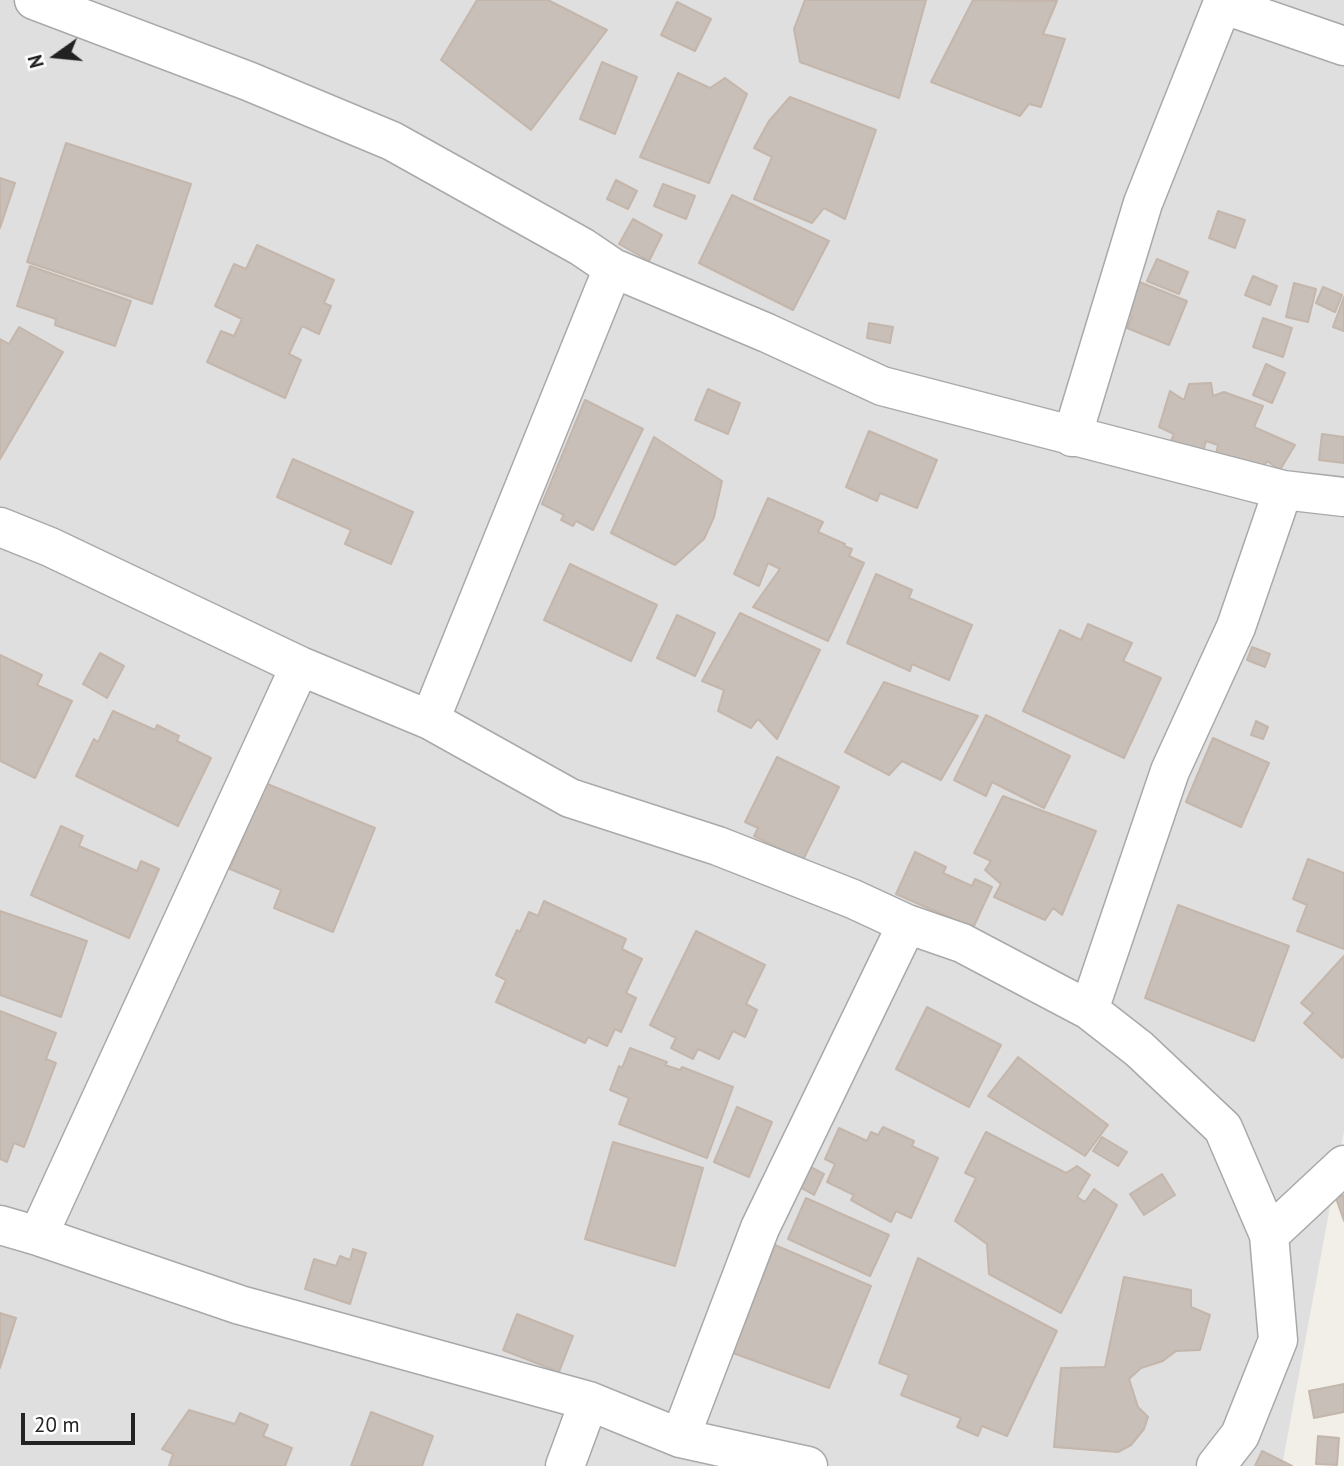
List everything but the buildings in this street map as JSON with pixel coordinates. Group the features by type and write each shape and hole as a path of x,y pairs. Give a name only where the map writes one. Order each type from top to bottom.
{"street":[{"path":"34,0 248,81 392,141 582,247 613,268 767,333 882,386 1283,490 1344,497"},
{"path":"1072,437 1143,203 1223,2 1344,47"},
{"path":"430,720 613,268"},
{"path":"1089,1010 1170,771 1236,627 1283,490"},
{"path":"0,527 50,547 300,666 430,720 570,798 719,846 853,899 907,924 962,943 1089,1010 1139,1049 1223,1128 1269,1235 1278,1340 1240,1435 1216,1466"},
{"path":"38,1236 300,666"},
{"path":"680,1438 760,1228 907,924"},
{"path":"1269,1235 1344,1165"},
{"path":"0,1225 240,1306 589,1401 680,1438 808,1466"},
{"path":"565,1466 589,1401"}],"shaded area":[{"path":"0,0 1344,0 1344,1131 1282,1466 0,1466"}]}
